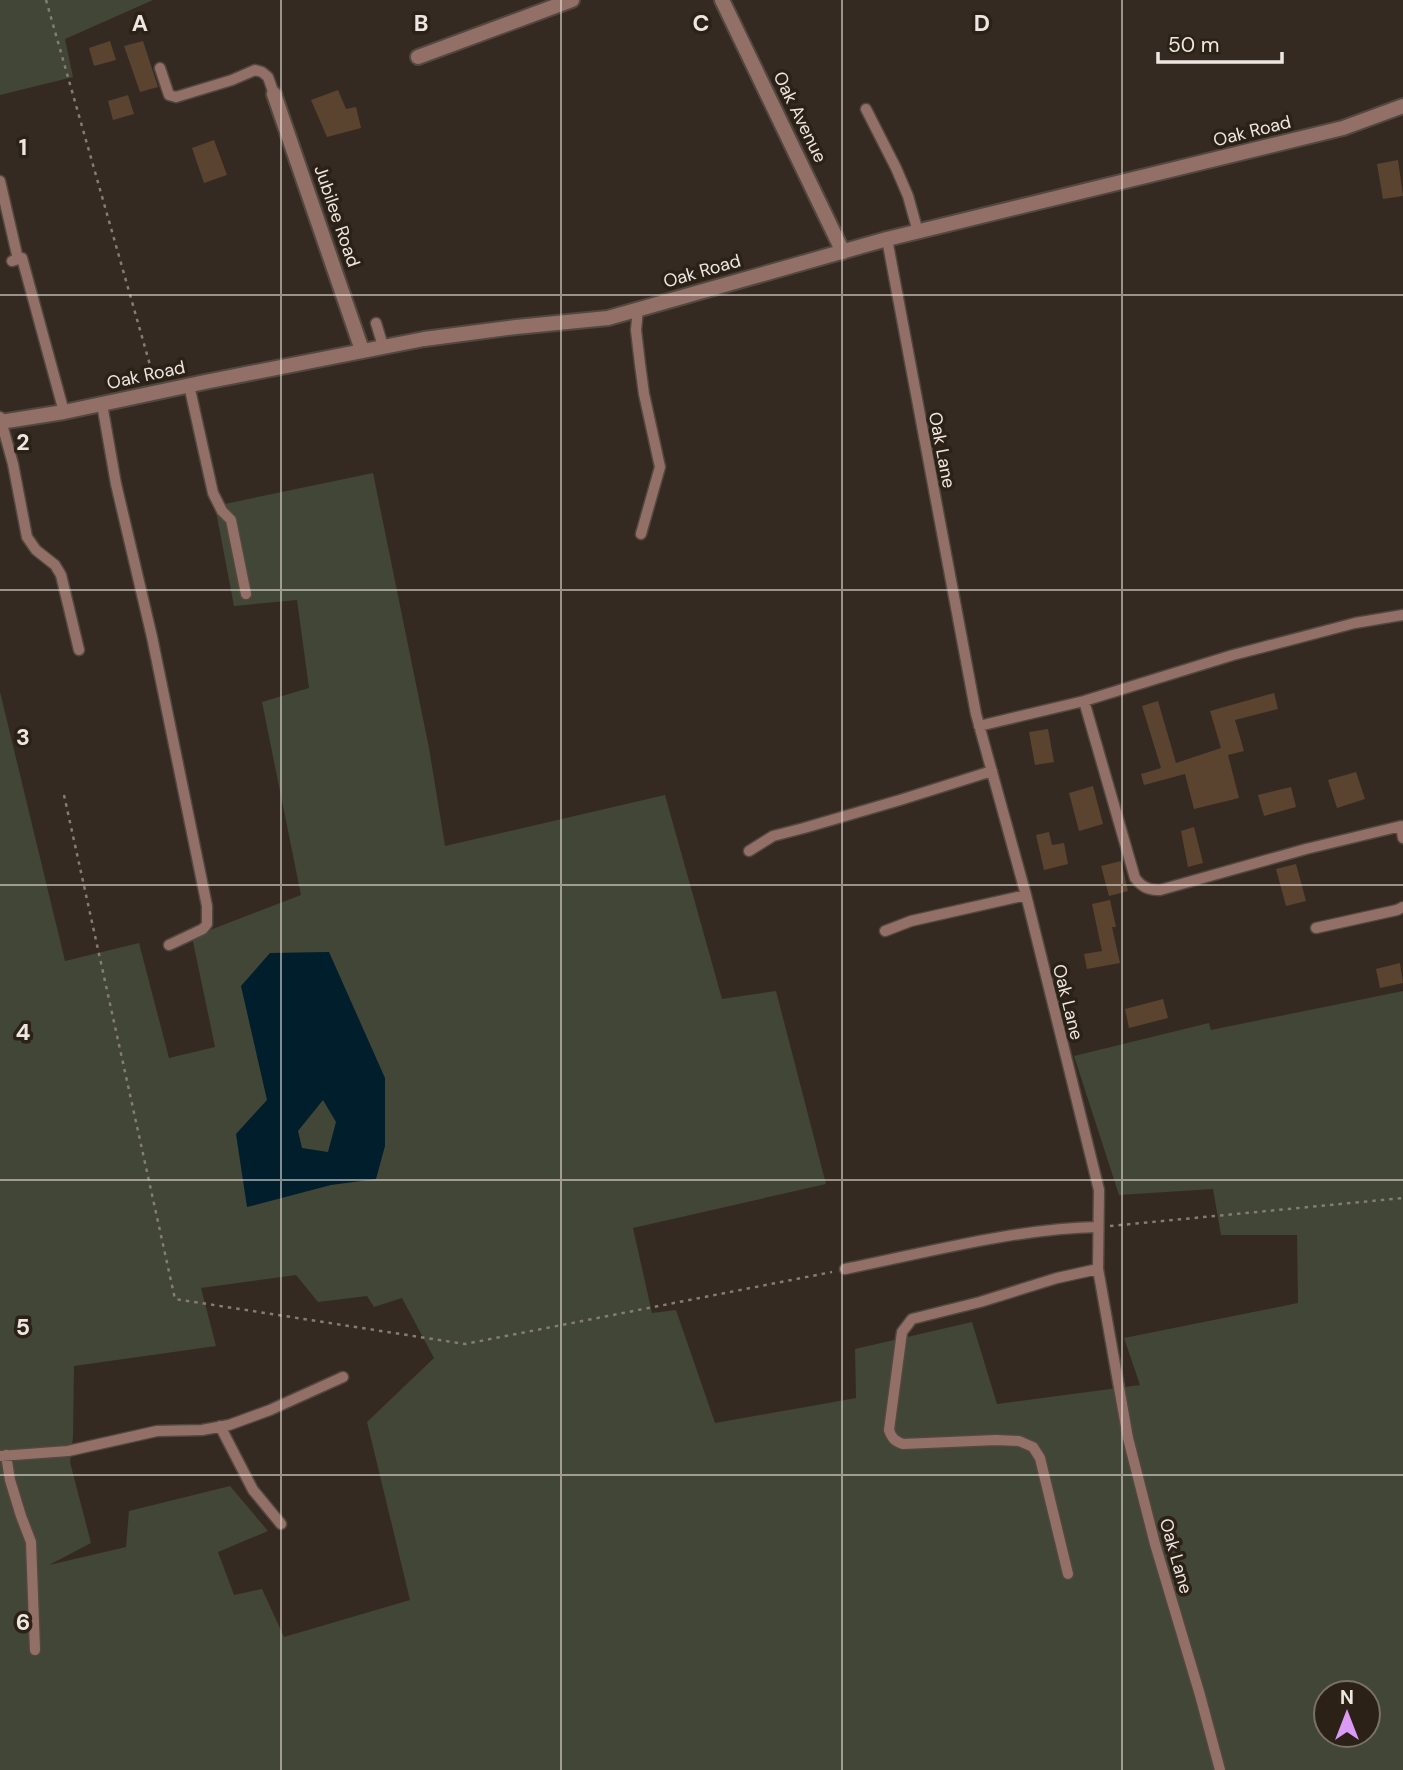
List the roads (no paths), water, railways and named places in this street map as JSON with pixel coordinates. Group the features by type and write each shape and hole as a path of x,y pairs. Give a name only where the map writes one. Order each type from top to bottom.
{"street":[{"path":"418,57 572,0"},
{"name":"Oak Avenue","path":"722,0 843,252"},
{"name":"Jubilee Road","path":"274,94 362,350"},
{"name":"Oak Road","path":"1,420 64,412 424,339 608,318 887,239 1343,128 1403,106"}],"lane":[{"path":"159,68 169,95 176,97 255,70 268,77 274,94"},
{"path":"866,109 900,177 918,232"},
{"path":"0,181 15,260 22,258 64,412"},
{"name":"Oak Lane","path":"887,239 979,726 1026,895 1099,1190 1098,1269 1128,1438 1155,1544 1220,1770"},
{"path":"638,309 636,330 640,364 660,467 641,534"},
{"path":"376,323 383,346"},
{"path":"189,385 213,493 222,511 231,520 246,594"},
{"path":"102,404 116,484 152,638 207,906 207,924 203,929 169,946"},
{"path":"1,420 13,464 27,537 36,550 55,565 61,575 79,650"},
{"path":"979,726 1084,701 1233,655 1355,623 1403,615"},
{"path":"1084,701 1135,878 1142,887 1160,890 1401,825 1403,838"},
{"path":"749,851 773,836 992,771"},
{"path":"885,931 911,921 1026,895"},
{"path":"1316,928 1403,907"},
{"path":"845,1269 1002,1237 1098,1227"},
{"path":"1068,1574 1040,1458 1033,1447 1019,1441 996,1440 903,1444 895,1441 889,1430 902,1332 912,1319 1098,1269"},
{"path":"35,1650 32,1542 21,1516 3,1455 68,1451 157,1431 202,1430 229,1425 343,1377"},
{"path":"220,1426 253,1490 281,1524"}],"water":[{"path":"329,952 385,1078 385,1146 376,1179 331,1185 247,1207 236,1134 267,1100 241,986 270,953","holes":["323,1100 336,1122 328,1152 302,1148 298,1131"]}]}
